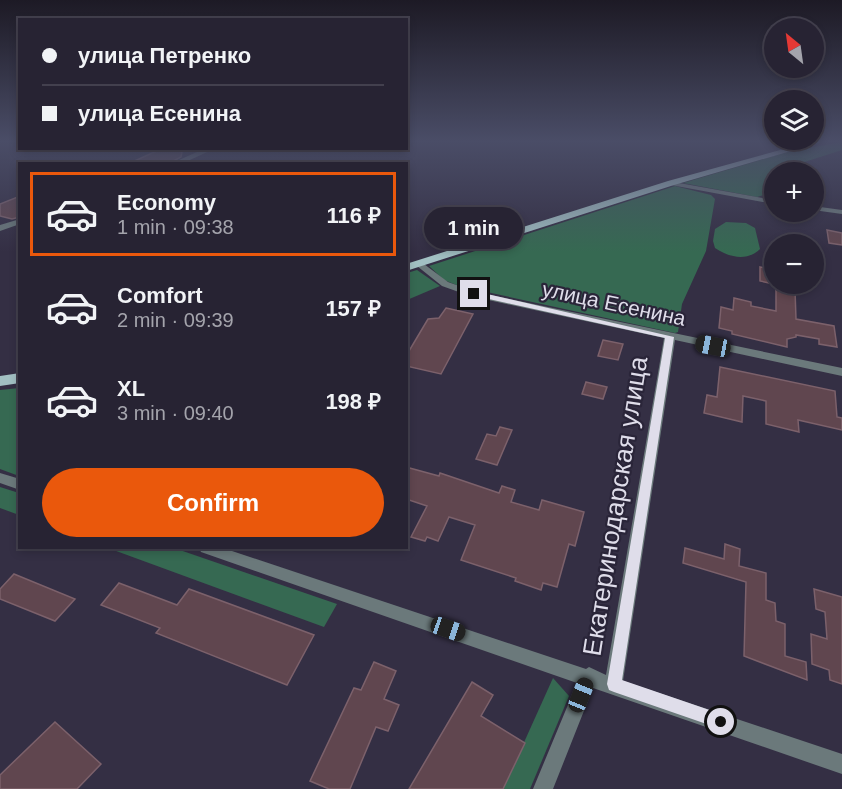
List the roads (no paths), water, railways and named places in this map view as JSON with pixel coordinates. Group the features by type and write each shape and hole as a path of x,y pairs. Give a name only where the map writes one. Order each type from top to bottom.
{"main road":[{"path":"408,267 686,179"},
{"path":"0,381 18,378"}],"street":[{"path":"671,183 764,200"},
{"path":"824,210 842,212"},
{"path":"0,228 18,222"},
{"name":"улица Есенина","path":"420,264 439,281 459,289 670,337 842,372"},
{"name":"Екатеринодарская улица","path":"614,684 670,337"},
{"path":"0,478 18,484"},
{"path":"209,549 614,684 842,764"},
{"name":"Екатеринодарская улица","path":"543,789 589,676"}]}
